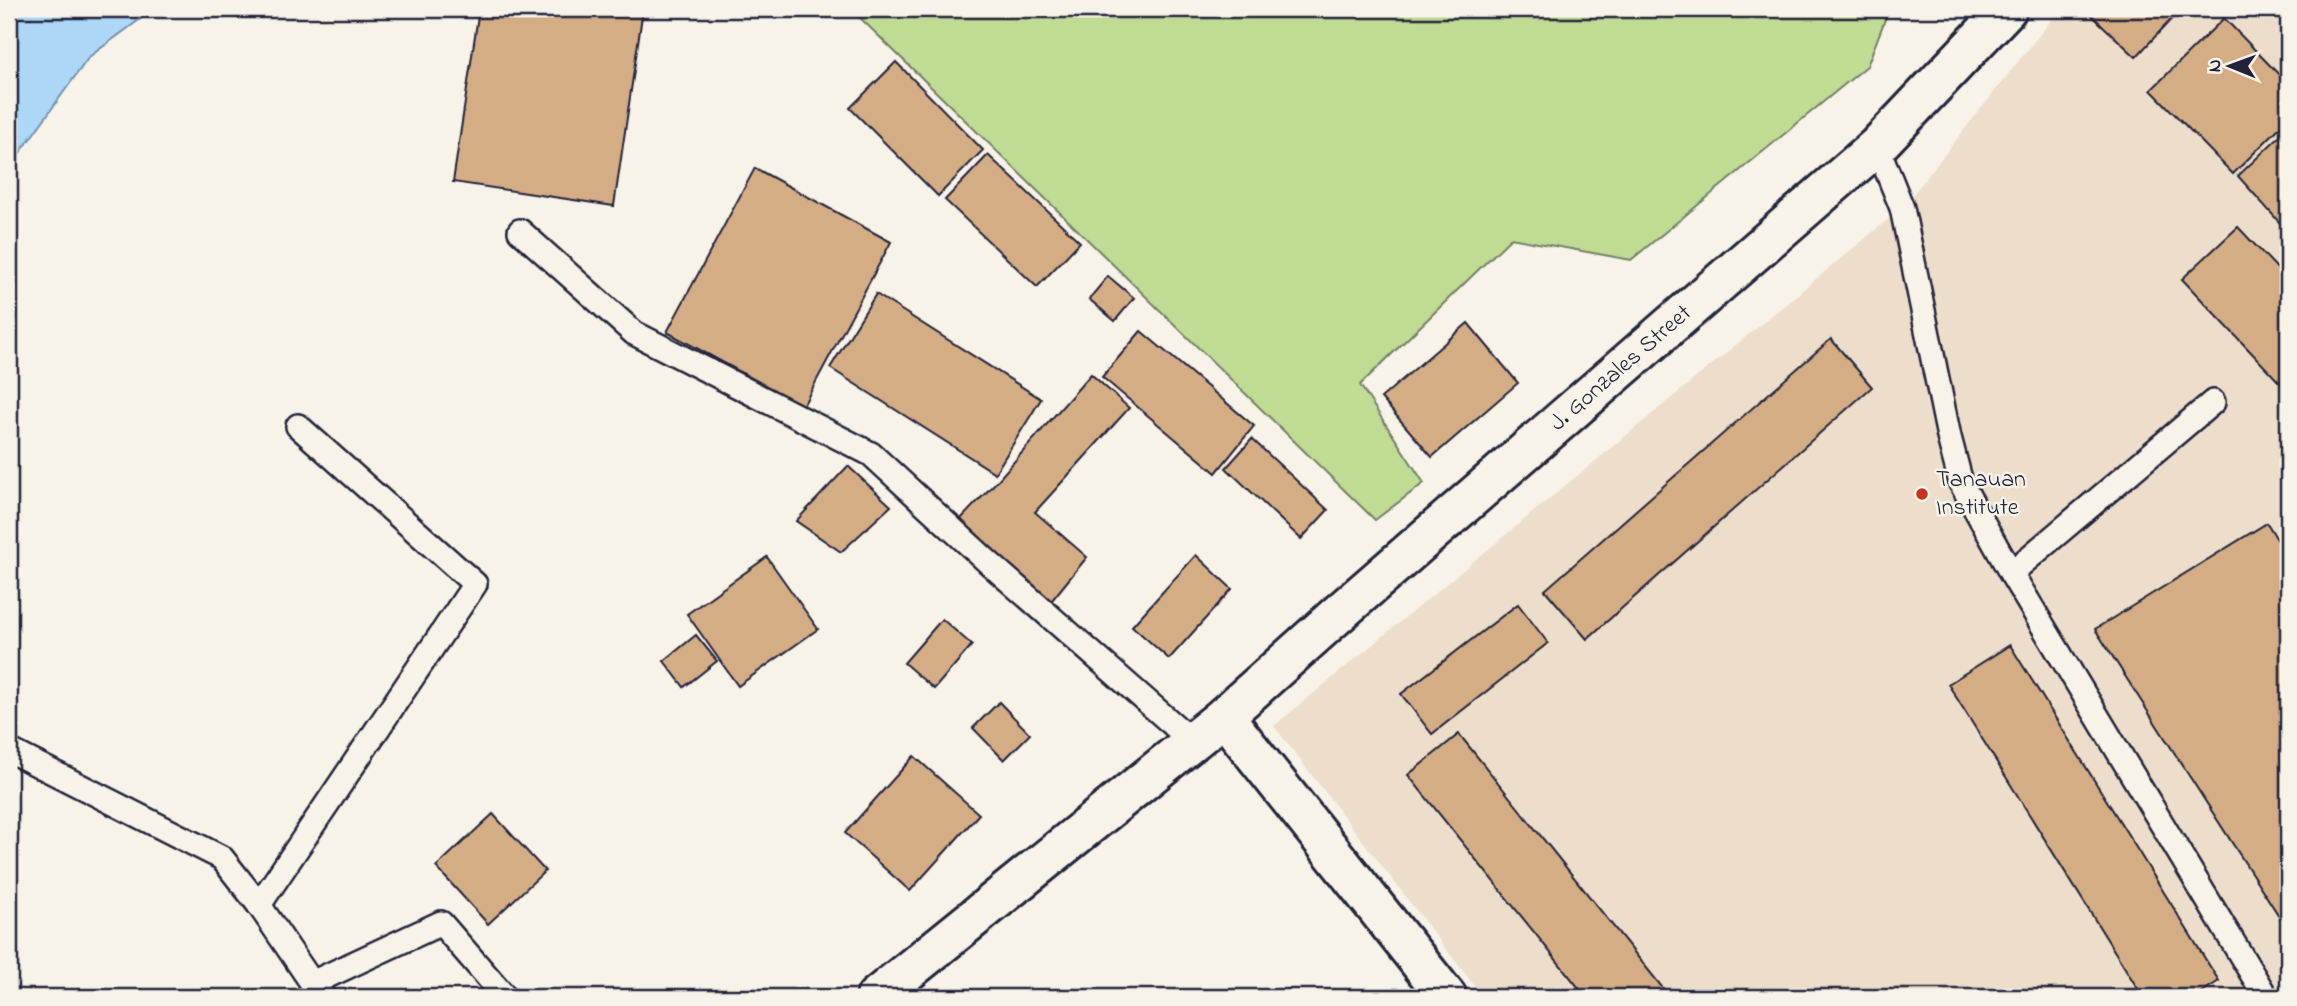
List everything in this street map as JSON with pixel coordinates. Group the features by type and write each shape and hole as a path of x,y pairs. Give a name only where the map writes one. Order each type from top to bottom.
{"main road":[{"name":"J. Gonzales Street","path":"876,997 1224,716 1336,615 1877,146 2007,9"},
{"path":"1224,716 1447,997"}],"lane":[{"path":"1877,146 1902,208 1961,482 2011,573 2266,997"},
{"path":"520,231 634,333 871,454 988,562 1193,742"},
{"path":"2011,573 2213,402"},
{"path":"259,905 475,584 298,426"},
{"path":"9,750 222,858 259,905 317,990 441,923 505,997"}],"shaded area":[{"name":"Tanauan Institute","path":"2060,9 2288,9 2288,997 1483,997 1274,726 1902,208"}],"green space":[{"path":"851,9 1889,9 1867,66 1631,260 1511,238 1360,385 1424,483 1375,520"}],"water":[{"path":"18,9 154,9 89,57 9,168 9,19"}],"building":[{"path":"479,9 643,9 614,206 453,182"},
{"path":"2085,9 2181,9 2136,57"},
{"path":"2224,18 2288,84 2288,119 2233,174 2151,90"},
{"path":"896,62 983,150 938,196 850,108"},
{"path":"2288,128 2288,232 2238,176"},
{"path":"988,155 1080,242 1037,287 945,200"},
{"path":"755,168 891,242 803,406 667,332"},
{"path":"2238,227 2288,280 2288,377 2281,384 2182,279"},
{"path":"1108,276 1134,298 1115,321 1089,299"},
{"path":"876,294 1041,399 995,473 830,368"},
{"path":"1468,323 1518,383 1432,457 1381,398"},
{"path":"1141,331 1254,426 1216,473 1102,377"},
{"path":"1831,339 1872,387 1587,639 1545,590"},
{"path":"1091,374 1129,408 1035,512 1087,557 1048,605 956,524"},
{"path":"1252,439 1328,510 1301,539 1226,468"},
{"path":"848,466 891,506 841,552 796,521"},
{"path":"2267,523 2288,557 2288,930 2095,629"},
{"path":"1196,555 1232,589 1169,659 1132,626"},
{"path":"767,557 818,629 738,686 687,614"},
{"path":"1518,604 1548,643 1432,734 1401,694"},
{"path":"942,619 972,645 934,689 904,663"},
{"path":"696,635 717,661 684,687 664,661"},
{"path":"2010,645 2219,981 2194,997 2143,997 1948,684"},
{"path":"999,702 1030,734 1004,760 973,728"},
{"path":"1459,734 1670,997 1586,997 1408,775"},
{"path":"914,756 979,814 910,891 845,833"},
{"path":"493,814 545,871 488,924 436,867"}],"place":[{"name":"Tanauan Institute","path":"1922,494"}]}
